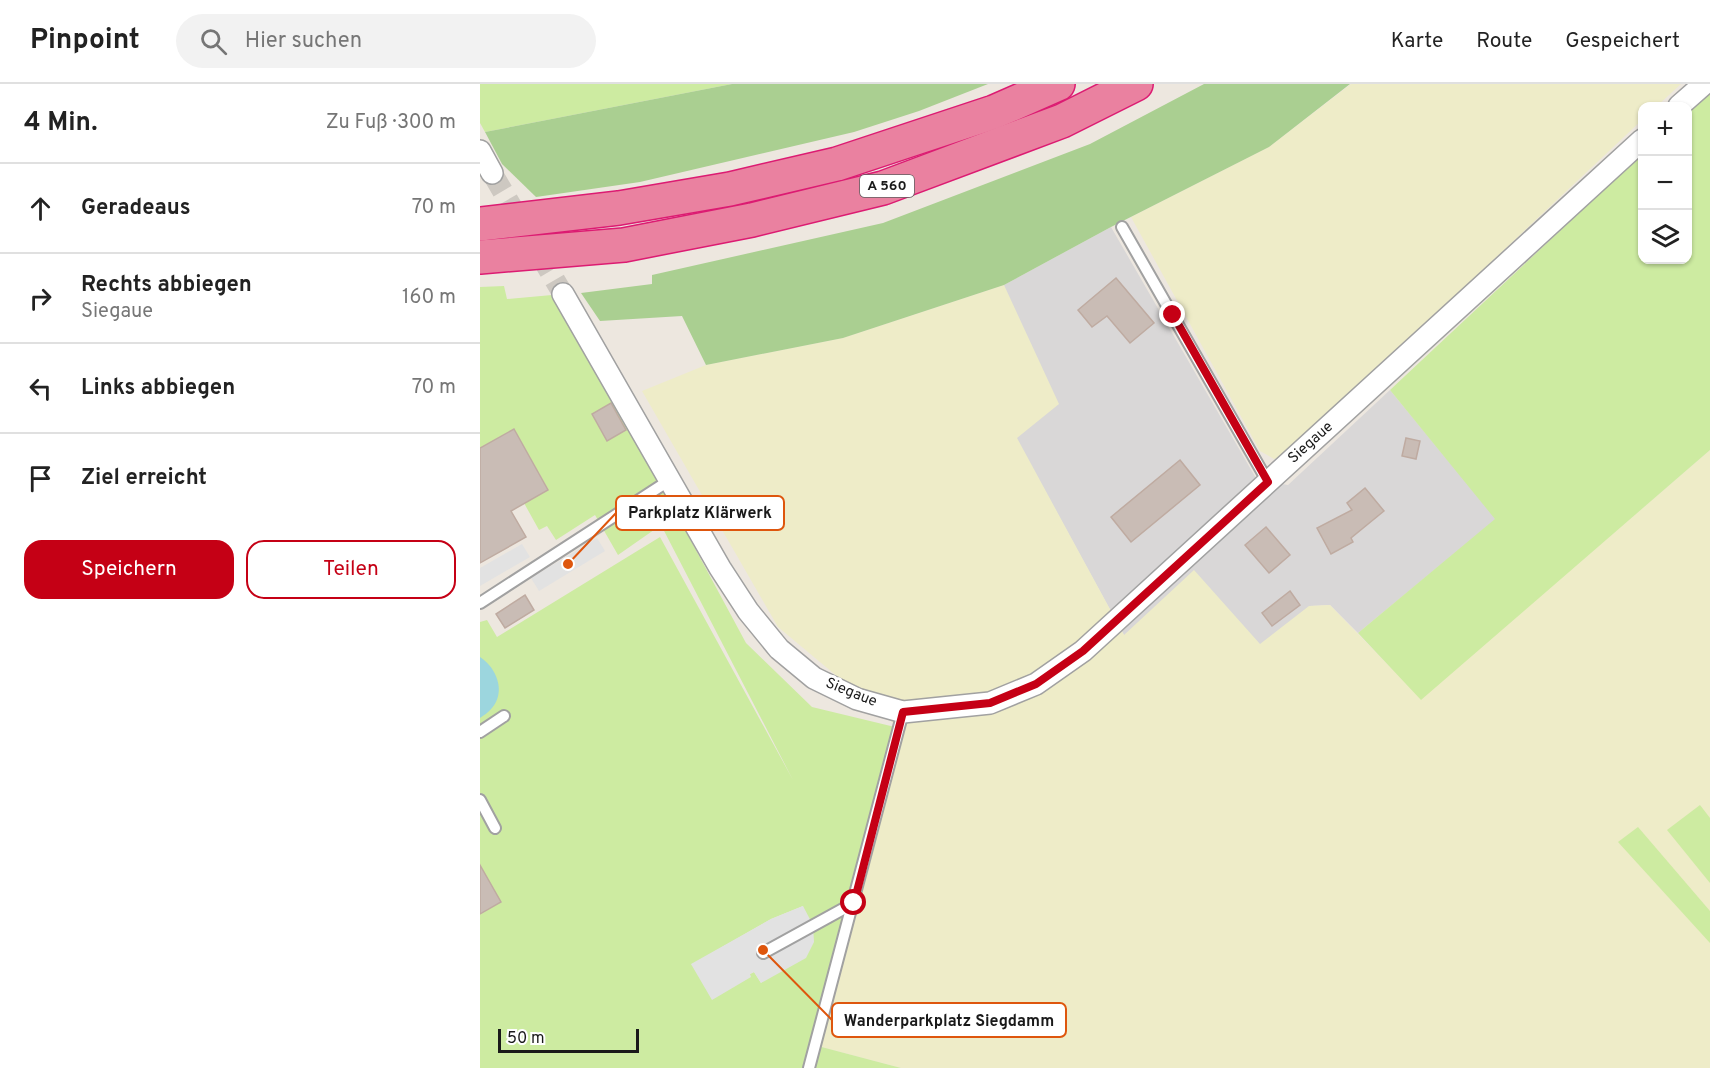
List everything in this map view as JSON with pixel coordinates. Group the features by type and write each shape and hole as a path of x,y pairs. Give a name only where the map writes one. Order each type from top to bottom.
{"highway":[{"name":"A 560","path":"480,224 619,208 730,189 837,164 994,112 1058,84"},
{"name":"A 560","path":"480,257 624,245 752,220 883,188 1062,121 1136,84"}],"street":[{"path":"1684,102 1704,84"},
{"name":"Siegaue","path":"563,294 748,611 779,649 814,678 857,699 903,712 990,703 1036,684 1083,651 1638,144"},
{"path":"480,151 492,172"}],"lane":[{"path":"1122,227 1268,482"},
{"path":"480,603 670,480"},
{"path":"809,1068 903,712"},
{"path":"480,732 504,716"},
{"path":"480,800 495,828"},
{"path":"763,953 854,903"}],"shaded area":[{"path":"1351,84 1681,84 1661,102 1638,102 1638,124 1286,455 1274,459 1260,451 1131,217 1269,147"},
{"path":"1111,227 1257,480 1288,485 1390,390 1496,519 1358,633 1330,605 1310,606 1260,645 1124,635 1016,438 1004,285"},
{"path":"1004,285 1059,404 1017,438 1124,635 1194,570 1260,644 1309,606 1330,605 1421,699 1710,450 1710,1068 901,1068 814,1045 899,728 778,627 642,391 706,365 843,338"},
{"path":"597,538 605,551 539,591 531,578"},
{"path":"522,544 530,557 480,586 480,568"},
{"path":"803,906 813,925 814,942 806,958 761,983 754,972 750,974 751,977 712,1000 691,964 771,919"}],"green space":[{"path":"480,84 732,84 485,132 480,123"},
{"path":"732,84 988,84 919,111 854,132 640,182 536,197 502,164 485,132"},
{"path":"1204,84 1350,84 1269,147 1111,227 1004,285 843,338 706,365 682,316 600,321 581,293 652,284 652,275 883,223 1090,144"},
{"path":"1710,93 1710,450 1421,700 1358,633 1495,519 1390,390 1638,158 1638,264 1692,264 1692,109"},
{"path":"504,286 507,299 552,295 572,320 746,643 812,707 899,728 814,1045 901,1068 480,1068 480,622 487,620 497,637 660,537 793,780 661,525 618,555 595,515 556,540 547,526 539,530 524,503 548,489 514,429 480,448 480,287","holes":["803,906 761,983 754,972 750,974 691,965 771,919"]},
{"path":"1700,805 1710,818 1710,883 1667,830"},
{"path":"1638,827 1710,911 1710,943 1618,842"}],"water":[{"path":"480,657 491,667 499,688 496,702 480,718"}],"building":[{"path":"1116,278 1154,323 1130,343 1107,316 1092,327 1078,310"},
{"path":"611,403 626,430 607,441 592,414"},
{"path":"514,429 548,490 511,511 526,537 480,563 480,448"},
{"path":"1406,438 1420,441 1416,459 1402,456"},
{"path":"1180,460 1200,485 1131,542 1111,517"},
{"path":"1365,488 1384,511 1351,538 1353,542 1331,554 1317,528 1352,510 1347,503"},
{"path":"1266,527 1290,555 1269,573 1245,545"},
{"path":"1290,591 1300,605 1272,626 1262,613"},
{"path":"525,595 534,610 505,628 496,614"},
{"path":"480,865 501,902 480,914"}],"tunnel":[{"path":"492,173 563,294"}],"place":[{"name":"Parkplatz Klärwerk","path":"568,564"},
{"name":"Wanderparkplatz Siegdamm","path":"763,950"}],"route":[{"path":"854,903 903,712 990,703 1036,684 1083,651 1268,482 1173,315"}]}
